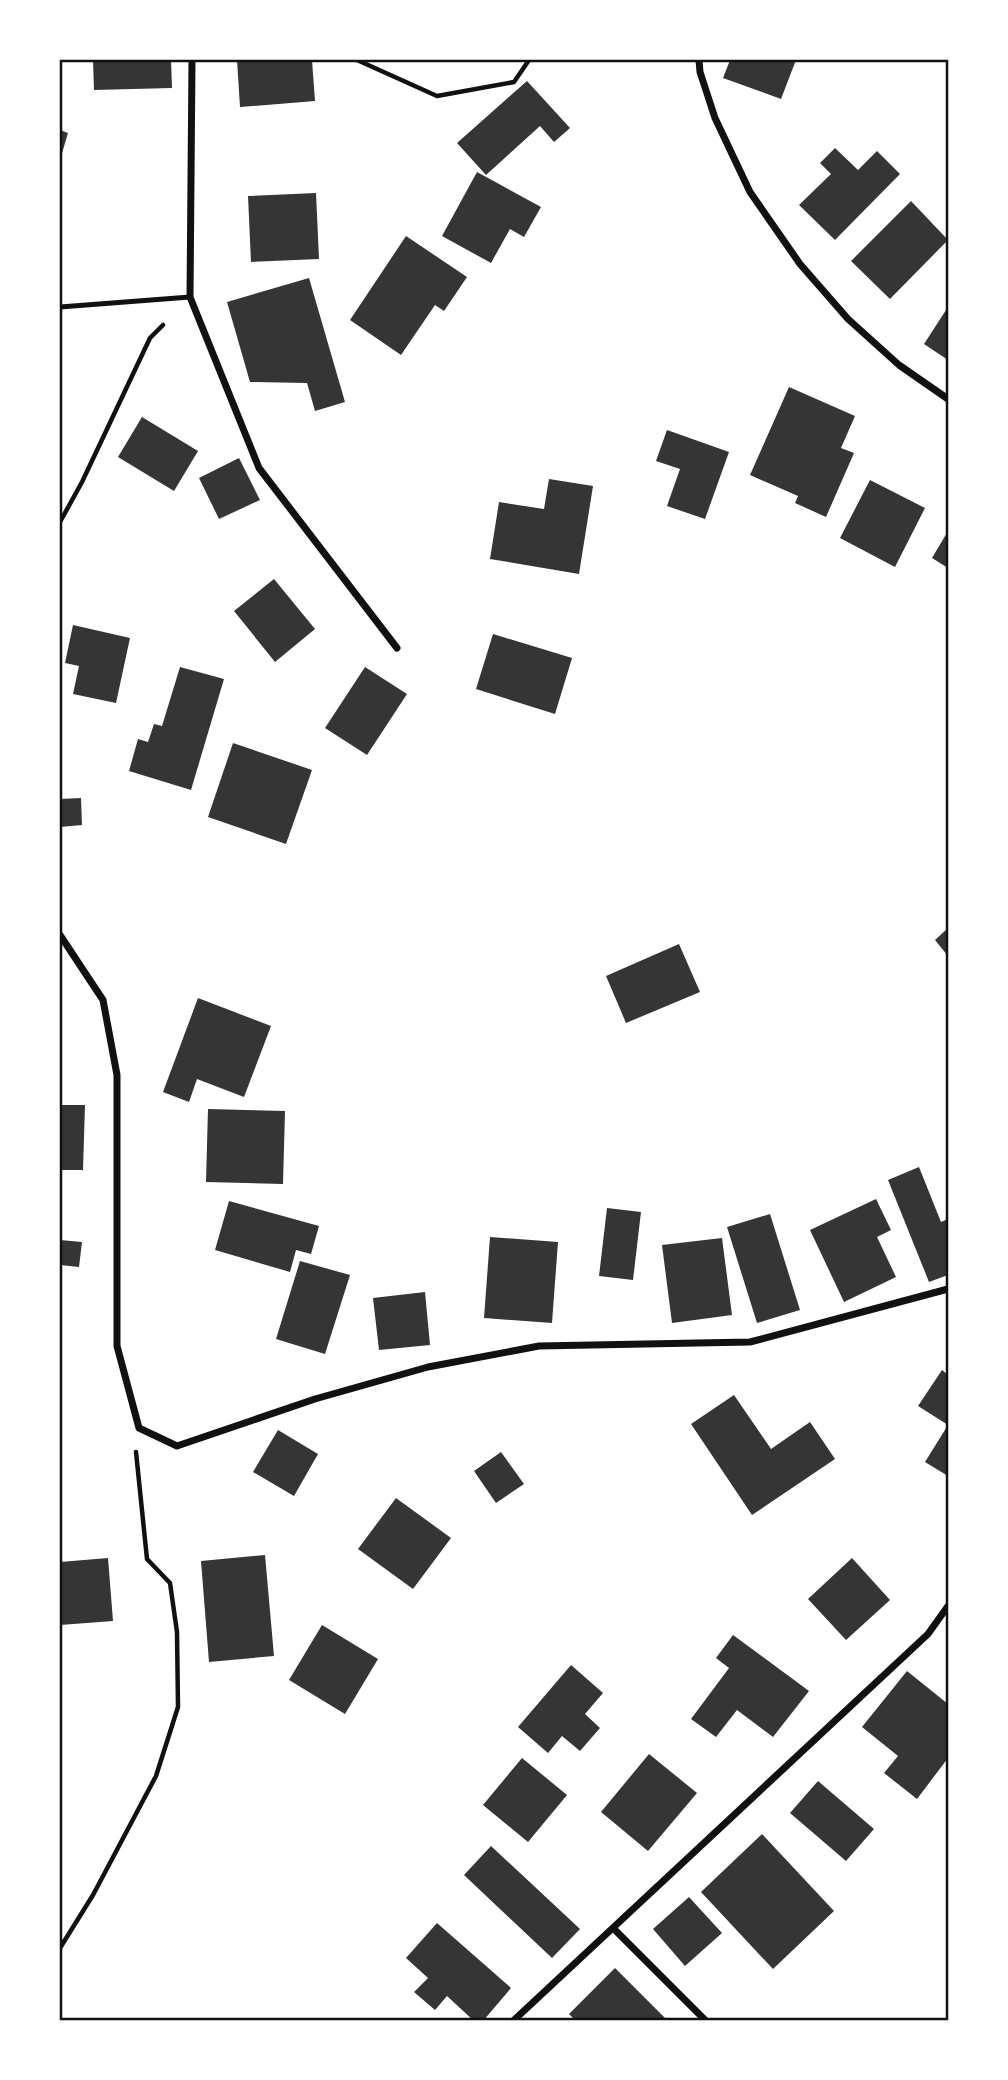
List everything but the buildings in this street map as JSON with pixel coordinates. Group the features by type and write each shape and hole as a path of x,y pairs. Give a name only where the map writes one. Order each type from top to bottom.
{"street":[{"path":"192,60 190,297 259,468 397,648"},
{"path":"699,60 700,72 715,118 750,192 800,264 848,319 899,365 948,399"},
{"path":"60,935 103,1000 117,1075 117,1346 139,1429 177,1446 315,1399 428,1367 539,1346 750,1342 948,1289"},
{"path":"513,2021 928,1634 948,1606"},
{"path":"613,1928 706,2021"}],"lane":[{"path":"60,307 190,297"}],"path":[{"path":"357,60 437,96 514,82 530,60"},
{"path":"60,522 82,482 150,338 190,297"},
{"path":"60,1948 93,1895 156,1776 178,1707 177,1632 170,1583 147,1559 136,1454 139,1429"}]}
